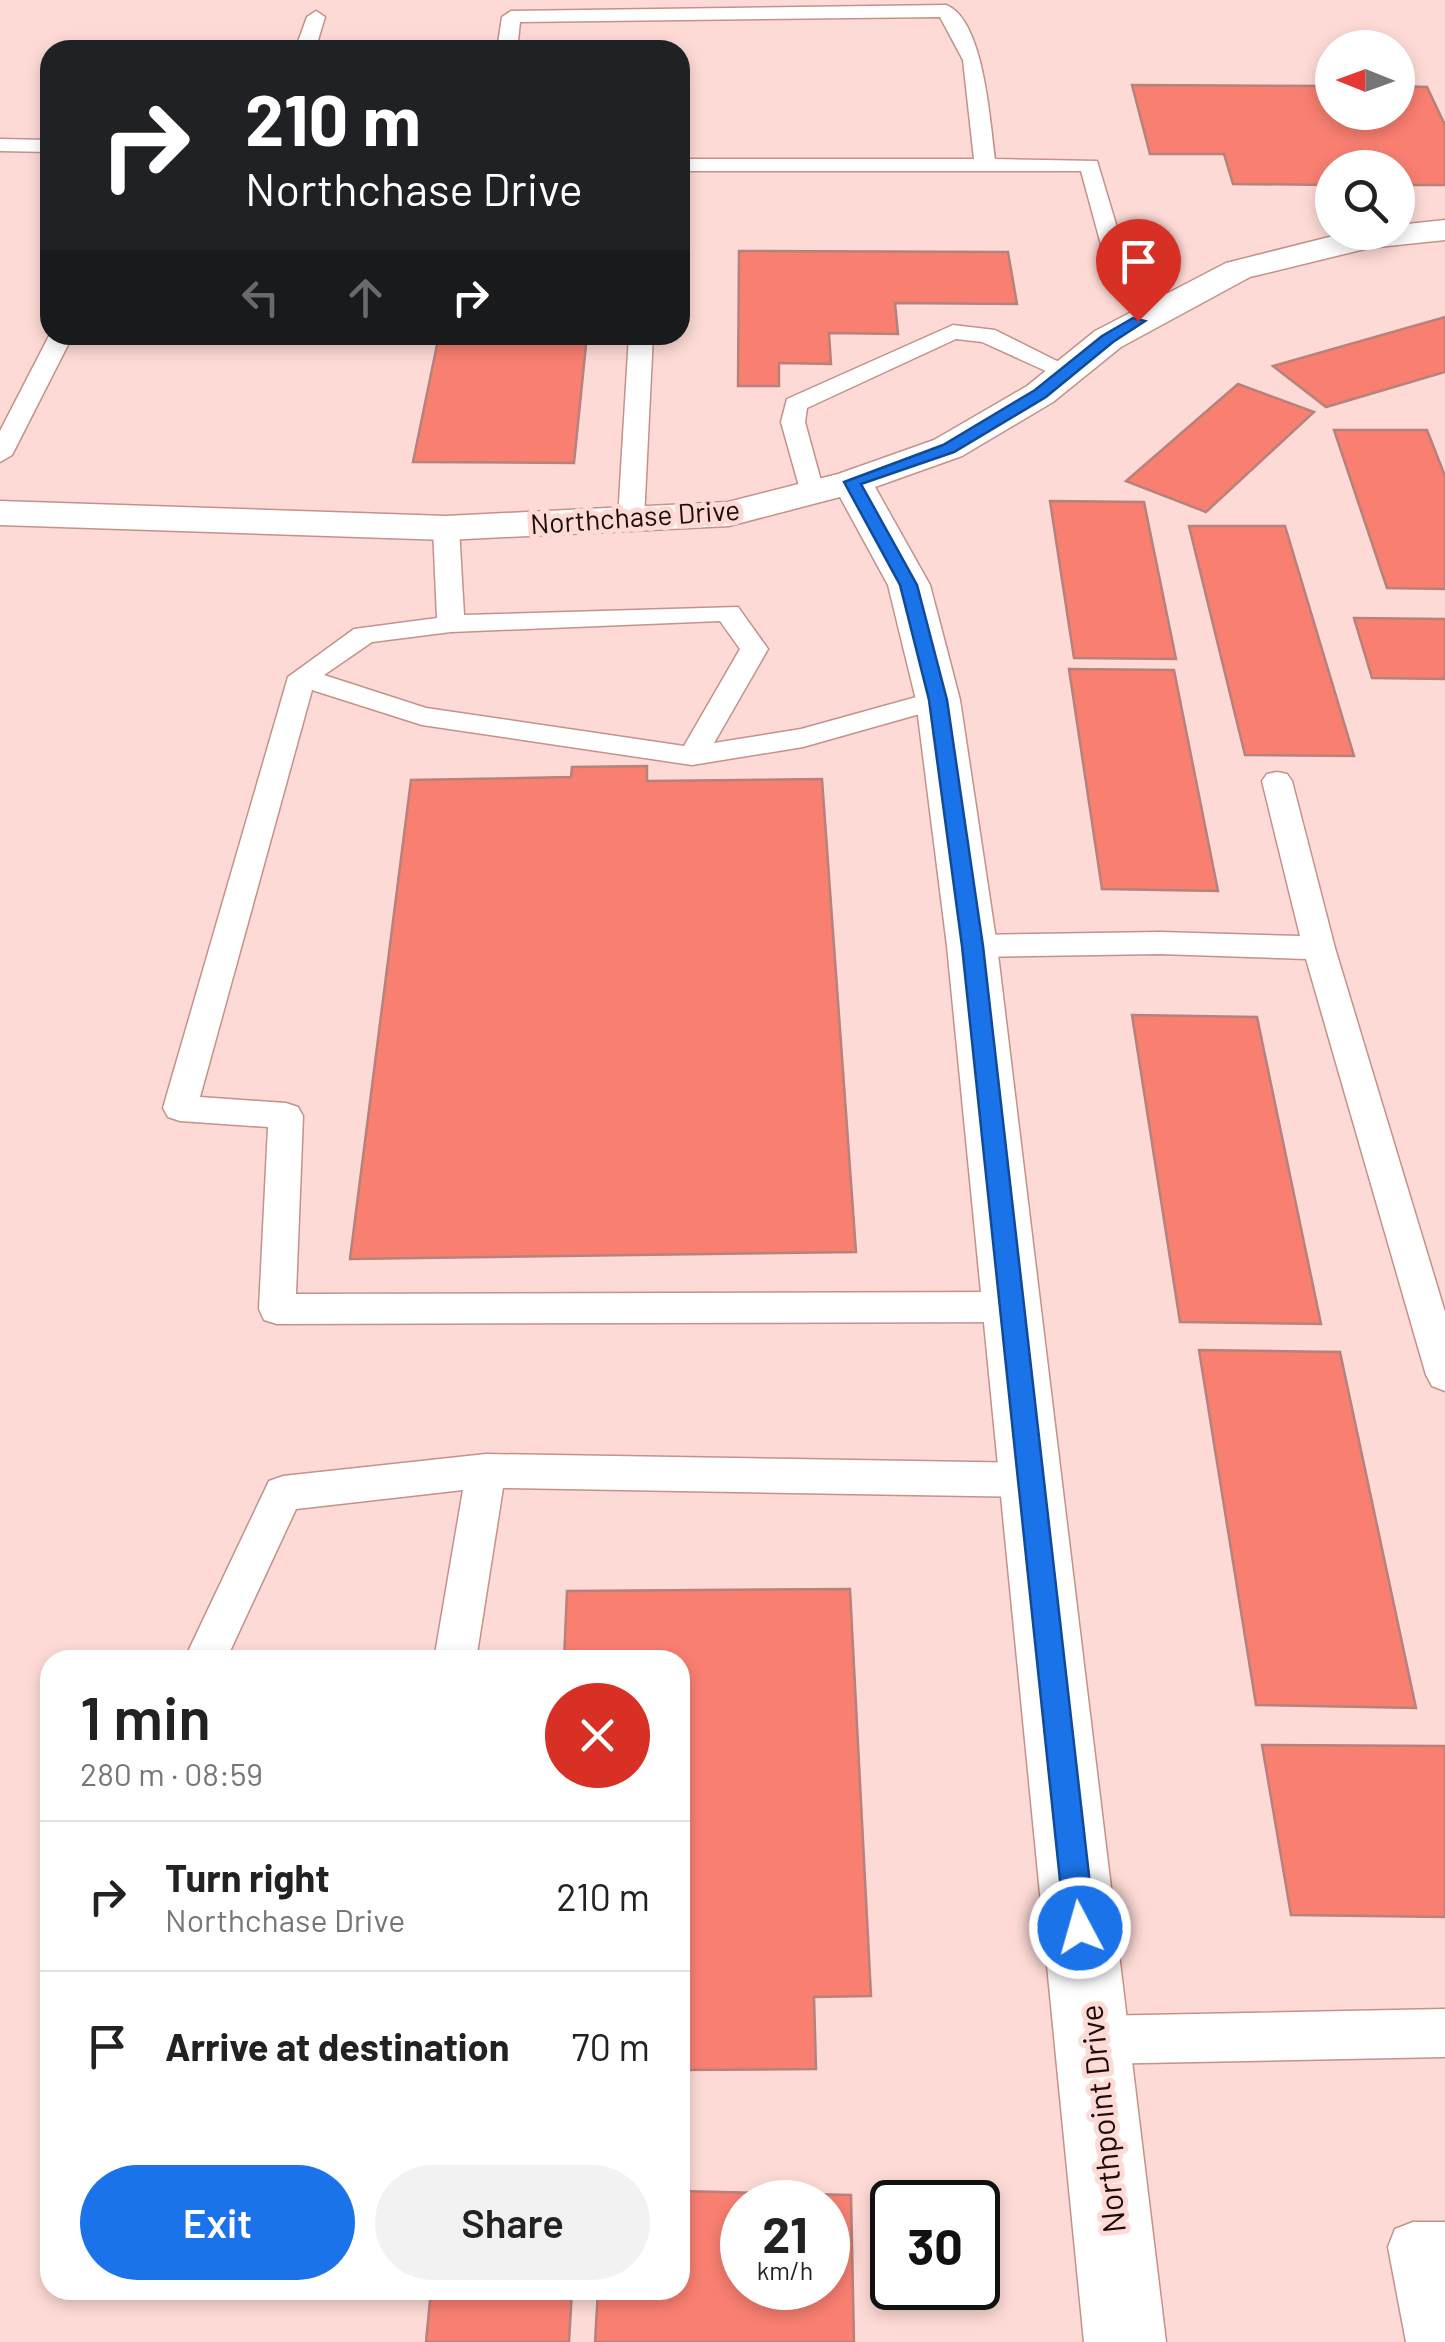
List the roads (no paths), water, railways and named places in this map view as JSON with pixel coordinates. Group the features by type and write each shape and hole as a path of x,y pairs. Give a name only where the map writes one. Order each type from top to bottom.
{"street":[{"name":"Northchase Drive","path":"0,513 446,528 729,514 832,487 948,448 1040,394 1108,339 1238,270 1369,238 1445,230"},
{"name":"Northpoint Drive","path":"832,487 909,585 938,700 972,946 1125,2342"}],"lane":[{"path":"508,40 511,16 946,11 972,60 986,162"},
{"path":"308,40 316,17"},
{"path":"0,144 40,146"},
{"path":"690,164 1090,165 1120,274 1168,304"},
{"path":"832,487 793,422 796,404 954,332 987,334 1067,372"},
{"path":"0,455 56,345"},
{"path":"631,519 640,345"},
{"path":"446,528 451,624"},
{"path":"692,756 754,650 728,613 451,624 364,635 302,678 180,1108 286,1116 277,1310 1012,1308"},
{"path":"302,678 422,716 692,756 803,738 938,700"},
{"path":"1278,781 1318,948 1445,1376"},
{"path":"972,946 1160,943 1318,948"},
{"path":"211,1650 283,1493 486,1470 1030,1480"},
{"path":"457,1650 486,1470"},
{"path":"1093,2040 1445,2034"},
{"path":"1432,2342 1413,2248 1445,2247"}]}
